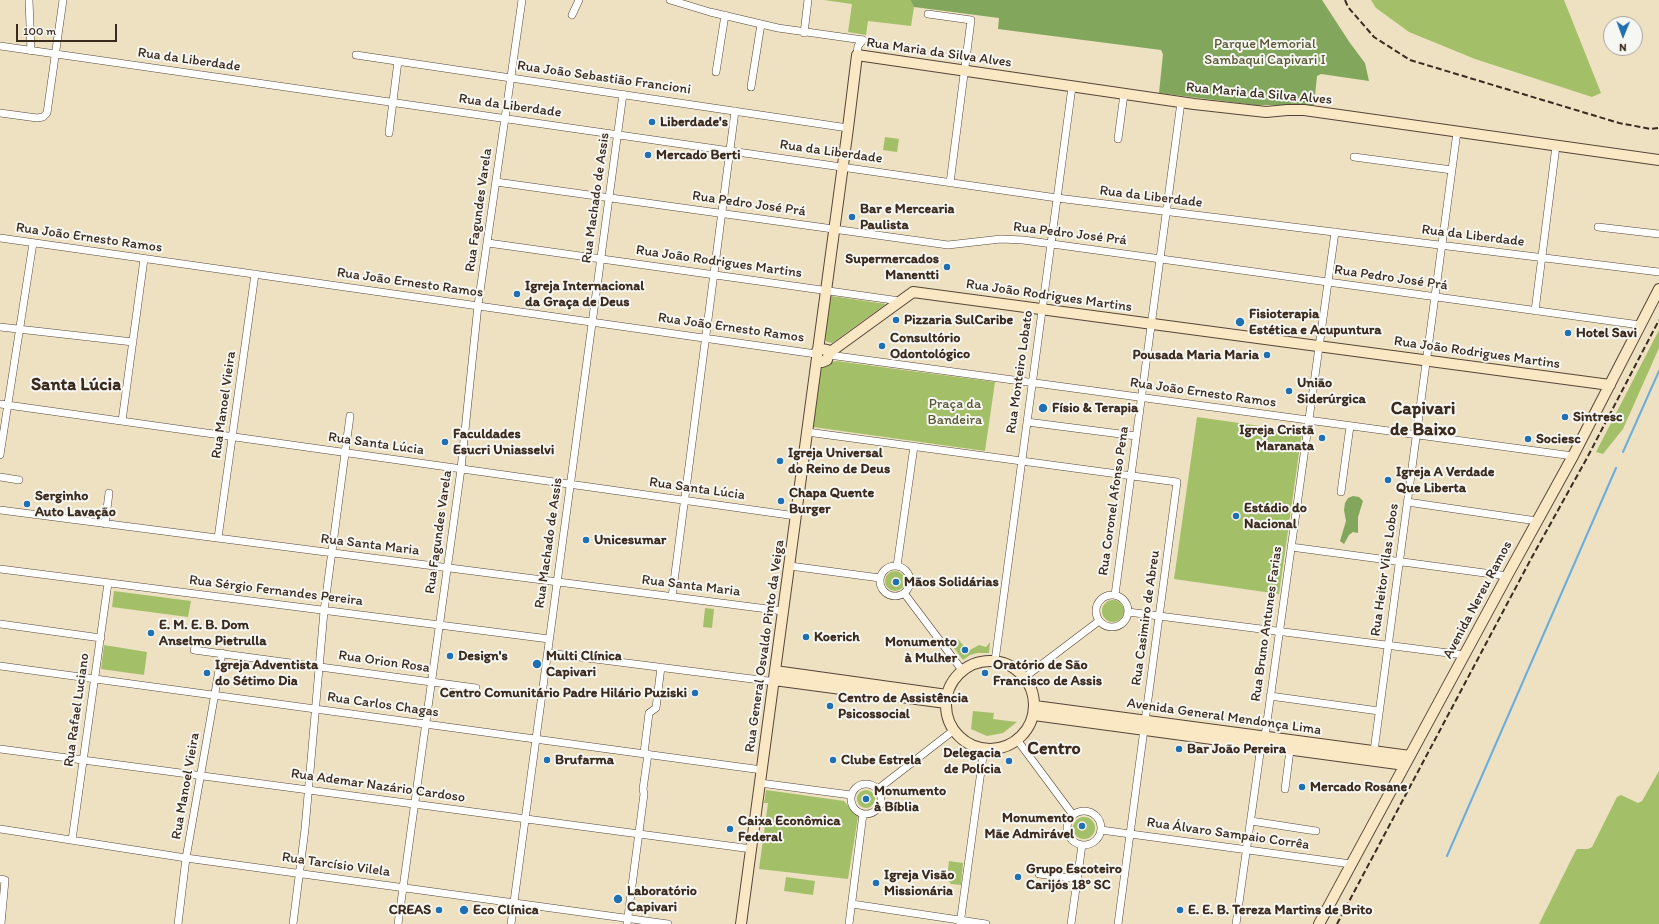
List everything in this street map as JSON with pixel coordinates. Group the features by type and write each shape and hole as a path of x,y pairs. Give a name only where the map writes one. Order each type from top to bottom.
{"street":[{"path":"29,0 30,51"},
{"path":"0,113 31,118 43,117 47,113 49,108 63,0"},
{"name":"Rua Fagundes Varela","path":"398,924 461,469 478,305 522,0"},
{"path":"572,15 579,0"},
{"path":"670,0 693,3 725,16 761,24 804,33 854,39 859,47"},
{"path":"804,33 808,0"},
{"path":"928,14 971,20 950,183"},
{"path":"716,72 725,16"},
{"path":"751,87 761,24"},
{"name":"Rua da Liberdade","path":"0,46 1057,198 1659,272"},
{"name":"Rua Maria da Silva Alves","path":"859,47 964,71 1072,87 1266,112 1304,110 1659,160"},
{"name":"Rua General Osvaldo Pinto da Veiga","path":"742,924 816,371 822,355 826,291 859,47"},
{"name":"Rua João Sebastião Francioni","path":"356,55 848,128"},
{"path":"389,133 398,61"},
{"name":"Rua Monteiro Lobato","path":"995,661 1072,87"},
{"name":"Rua Machado de Assis","path":"511,924 623,94"},
{"path":"1118,139 1124,94"},
{"name":"Rua Coronel Afonso Pena","path":"1115,595 1181,102"},
{"path":"672,597 735,111"},
{"name":"Rua Heitor Vilas Lobos","path":"1374,751 1457,132"},
{"path":"1535,311 1556,146"},
{"path":"1354,157 1452,170"},
{"name":"Rua Pedro José Prá","path":"496,182 948,245 1007,238 1640,325"},
{"path":"1598,227 1659,234"},
{"name":"Rua Bruno Antunes Farias","path":"1236,924 1270,696 1335,232"},
{"name":"Rua João Ernesto Ramos","path":"0,238 822,355 1574,456"},
{"path":"0,455 4,405 19,329 33,243"},
{"name":"Rua João Rodrigues Martins","path":"488,243 900,301 913,292 1610,385"},
{"path":"122,421 144,259"},
{"name":"Rua Manoel Vieira","path":"218,538 255,274"},
{"name":"Avenida Nereu Ramos","path":"1319,924 1507,576 1574,456 1659,289"},
{"path":"822,355 900,301"},
{"path":"0,327 133,342"},
{"name":"Rua Santa Lúcia","path":"4,405 796,516"},
{"path":"293,924 300,874 324,611 350,416"},
{"path":"1027,422 1136,436"},
{"path":"1341,492 1350,426"},
{"path":"808,432 1131,476"},
{"path":"897,566 914,446"},
{"name":"Rua Casimiro de Abreu","path":"1118,924 1177,482 1131,476"},
{"path":"0,477 19,480"},
{"path":"105,524 109,493"},
{"path":"1407,502 1537,521"},
{"name":"Rua Santa Maria","path":"0,510 783,611"},
{"path":"1291,547 1507,576"},
{"path":"790,566 880,578"},
{"path":"897,566 905,569 910,577 910,586 904,593 896,596 887,593 881,586 880,578 886,568 897,566"},
{"name":"Rua Sérgio Fernandes Pereira","path":"0,569 550,639"},
{"name":"Rua Rafael Luciano","path":"72,840 108,583"},
{"path":"904,593 962,670"},
{"path":"1115,595 1124,600 1128,607 1128,612 1124,621 1116,627 1106,626 1099,621 1096,613 1098,603 1106,596 1115,595"},
{"path":"1128,612 1464,655"},
{"path":"1025,677 1099,621"},
{"path":"0,624 100,638"},
{"name":"Rua Orion Rosa","path":"194,650 476,688"},
{"name":"Rua Manoel Vieira","path":"178,924 186,858 222,653"},
{"path":"548,653 768,681 775,675 946,699"},
{"path":"995,661 1007,664 1017,669 1025,677 1034,697 1034,710 1031,725 1018,741 1008,746 996,749 984,749 972,746 961,738 954,730 947,714 946,699 950,686 962,670 980,662 995,661"},
{"name":"Rua Carlos Chagas","path":"0,666 762,770"},
{"path":"627,921 639,834 649,713 656,708 661,667"},
{"path":"1270,696 1379,711"},
{"name":"Avenida General Mendonça Lima","path":"1034,710 1263,741 1374,751 1408,760"},
{"path":"878,790 954,730"},
{"path":"1018,741 1073,815"},
{"name":"Avenida General Mendonça Lima","path":"1263,741 1290,750 1408,760"},
{"name":"Rua Ademar Nazário Cardoso","path":"0,749 752,849"},
{"path":"960,922 984,749"},
{"path":"1285,789 1290,750"},
{"path":"760,784 851,795"},
{"path":"861,784 870,784 878,790 882,798 879,807 872,813 863,814 854,809 851,795 853,791 861,784"},
{"path":"1083,811 1094,814 1100,824 1101,830 1095,841 1082,845 1072,840 1069,836 1067,825 1073,815 1083,811"},
{"path":"849,924 863,814"},
{"path":"1251,822 1316,831"},
{"name":"Rua Tarcísio Vilela","path":"0,829 186,858 514,903 627,921 668,924"},
{"name":"Rua Álvaro Sampaio Corrêa","path":"1101,830 1351,864"},
{"path":"1071,924 1082,845"},
{"path":"1039,874 1077,879"},
{"path":"0,879 5,880 0,924"},
{"path":"852,904 960,922 986,924"}],"green space":[{"path":"824,0 910,0 914,7 911,26 868,21 866,35 848,32 852,4"},
{"name":"Parque Memorial Sambaqui Capivari I","path":"910,0 1322,0 1365,63 1369,81 1321,74 1317,76 1314,105 1255,105 1159,93 1163,54 1161,50 998,29 999,18 914,7"},
{"path":"1371,0 1564,0 1601,93 1592,97 1475,59 1409,32 1376,8"},
{"path":"885,137 899,139 897,152 883,150"},
{"path":"831,296 886,304 832,343 825,340"},
{"path":"1659,330 1659,348 1623,429 1603,454 1596,452"},
{"name":"Praça da Bandeira","path":"836,361 995,382 985,451 813,427 819,374 822,367 828,363"},
{"name":"Estádio do Nacional","path":"1197,417 1302,432 1279,594 1174,579"},
{"path":"1353,496 1359,497 1363,501 1358,517 1358,533 1353,532 1349,535 1344,544 1340,541 1346,521 1344,510 1345,503 1348,498"},
{"path":"895,571 902,574 905,581 902,588 895,591 888,588 885,581 888,574"},
{"path":"114,591 191,601 188,617 112,607"},
{"path":"1113,600 1121,603 1124,611 1121,619 1113,622 1105,619 1102,611 1105,603"},
{"path":"705,608 714,609 712,628 703,627"},
{"path":"958,639 968,651 979,645 986,647 990,642 989,653 977,653 970,655 963,660 951,644"},
{"path":"104,645 147,652 144,675 101,669"},
{"path":"973,711 994,713 993,719 1017,722 1003,733 987,736 971,729"},
{"path":"1659,771 1659,924 1539,924 1575,852 1577,849 1588,849 1592,847 1617,797 1621,795 1638,803 1642,801"},
{"path":"766,790 844,801 858,817 848,879 759,869 768,803 764,803"},
{"path":"866,790 872,793 875,799 872,805 866,808 860,805 857,799 860,793"},
{"path":"1084,817 1092,820 1095,828 1092,836 1084,839 1076,836 1073,828 1076,820"},
{"path":"949,861 963,863 961,885 951,884 947,879"},
{"path":"786,877 815,881 813,895 784,891"}],"waterway":[{"path":"1623,452 1659,371"},
{"path":"1447,856 1616,468"}],"railway":[{"path":"1345,0 1348,7 1374,37 1410,60 1619,123 1651,129 1659,128"},
{"path":"1337,924 1532,557 1587,458 1659,320"}],"place":[{"name":"Liberdade's","path":"652,122"},
{"name":"Mercado Berti","path":"648,155"},
{"name":"Bar e Mercearia Paulista","path":"852,217"},
{"name":"Supermercados Manentti","path":"947,267"},
{"name":"Igreja Internacional da Graça de Deus","path":"517,294"},
{"name":"Pizzaria SulCaribe","path":"896,320"},
{"name":"Fisioterapia Estética e Acupuntura","path":"1240,322"},
{"name":"Hotel Savi","path":"1568,333"},
{"name":"Consultório Odontológico","path":"882,346"},
{"name":"Pousada Maria Maria","path":"1267,355"},
{"name":"União Siderúrgica","path":"1289,391"},
{"name":"Físio & Terapia","path":"1043,408"},
{"name":"Sintresc","path":"1565,417"},
{"name":"Igreja Cristã Maranata","path":"1322,438"},
{"name":"Sociesc","path":"1528,439"},
{"name":"Faculdades Esucri Uniasselvi","path":"445,442"},
{"name":"Igreja Universal do Reino de Deus","path":"780,461"},
{"name":"Igreja A Verdade Que Liberta","path":"1388,480"},
{"name":"Chapa Quente Burger","path":"781,501"},
{"name":"Serginho Auto Lavação","path":"27,504"},
{"name":"Estádio do Nacional","path":"1236,516"},
{"name":"Unicesumar","path":"586,540"},
{"name":"Mãos Solidárias","path":"896,582"},
{"name":"E. M. E. B. Dom Anselmo Pietrulla","path":"151,633"},
{"name":"Koerich","path":"806,637"},
{"name":"Monumento à Mulher","path":"965,650"},
{"name":"Design's","path":"450,656"},
{"name":"Multi Clínica Capivari","path":"537,664"},
{"name":"Igreja Adventista do Sétimo Dia","path":"207,673"},
{"name":"Oratório de São Francisco de Assis","path":"985,673"},
{"name":"Centro Comunitário Padre Hilário Puziski","path":"695,693"},
{"name":"Centro de Assistência Psicossocial","path":"830,706"},
{"name":"Bar João Pereira","path":"1179,749"},
{"name":"Brufarma","path":"547,760"},
{"name":"Clube Estrela","path":"833,760"},
{"name":"Delegacia de Polícia","path":"1009,761"},
{"name":"Mercado Rosane","path":"1302,787"},
{"name":"Monumento à Bíblia","path":"866,799"},
{"name":"Monumento Mãe Admirável","path":"1082,826"},
{"name":"Caixa Econômica Federal","path":"730,829"},
{"name":"Grupo Escoteiro Carijós 18º SC","path":"1018,877"},
{"name":"Igreja Visão Missionária","path":"876,883"},
{"name":"Laboratório Capivari","path":"618,899"},
{"name":"CREAS","path":"439,910"},
{"name":"Eco Clínica","path":"464,910"},
{"name":"E. E. B. Tereza Martins de Brito","path":"1180,910"}],"district":[{"name":"Santa Lúcia","path":"76,385"},
{"name":"Capivari de Baixo","path":"1423,419"},
{"name":"Centro","path":"1054,749"}]}
